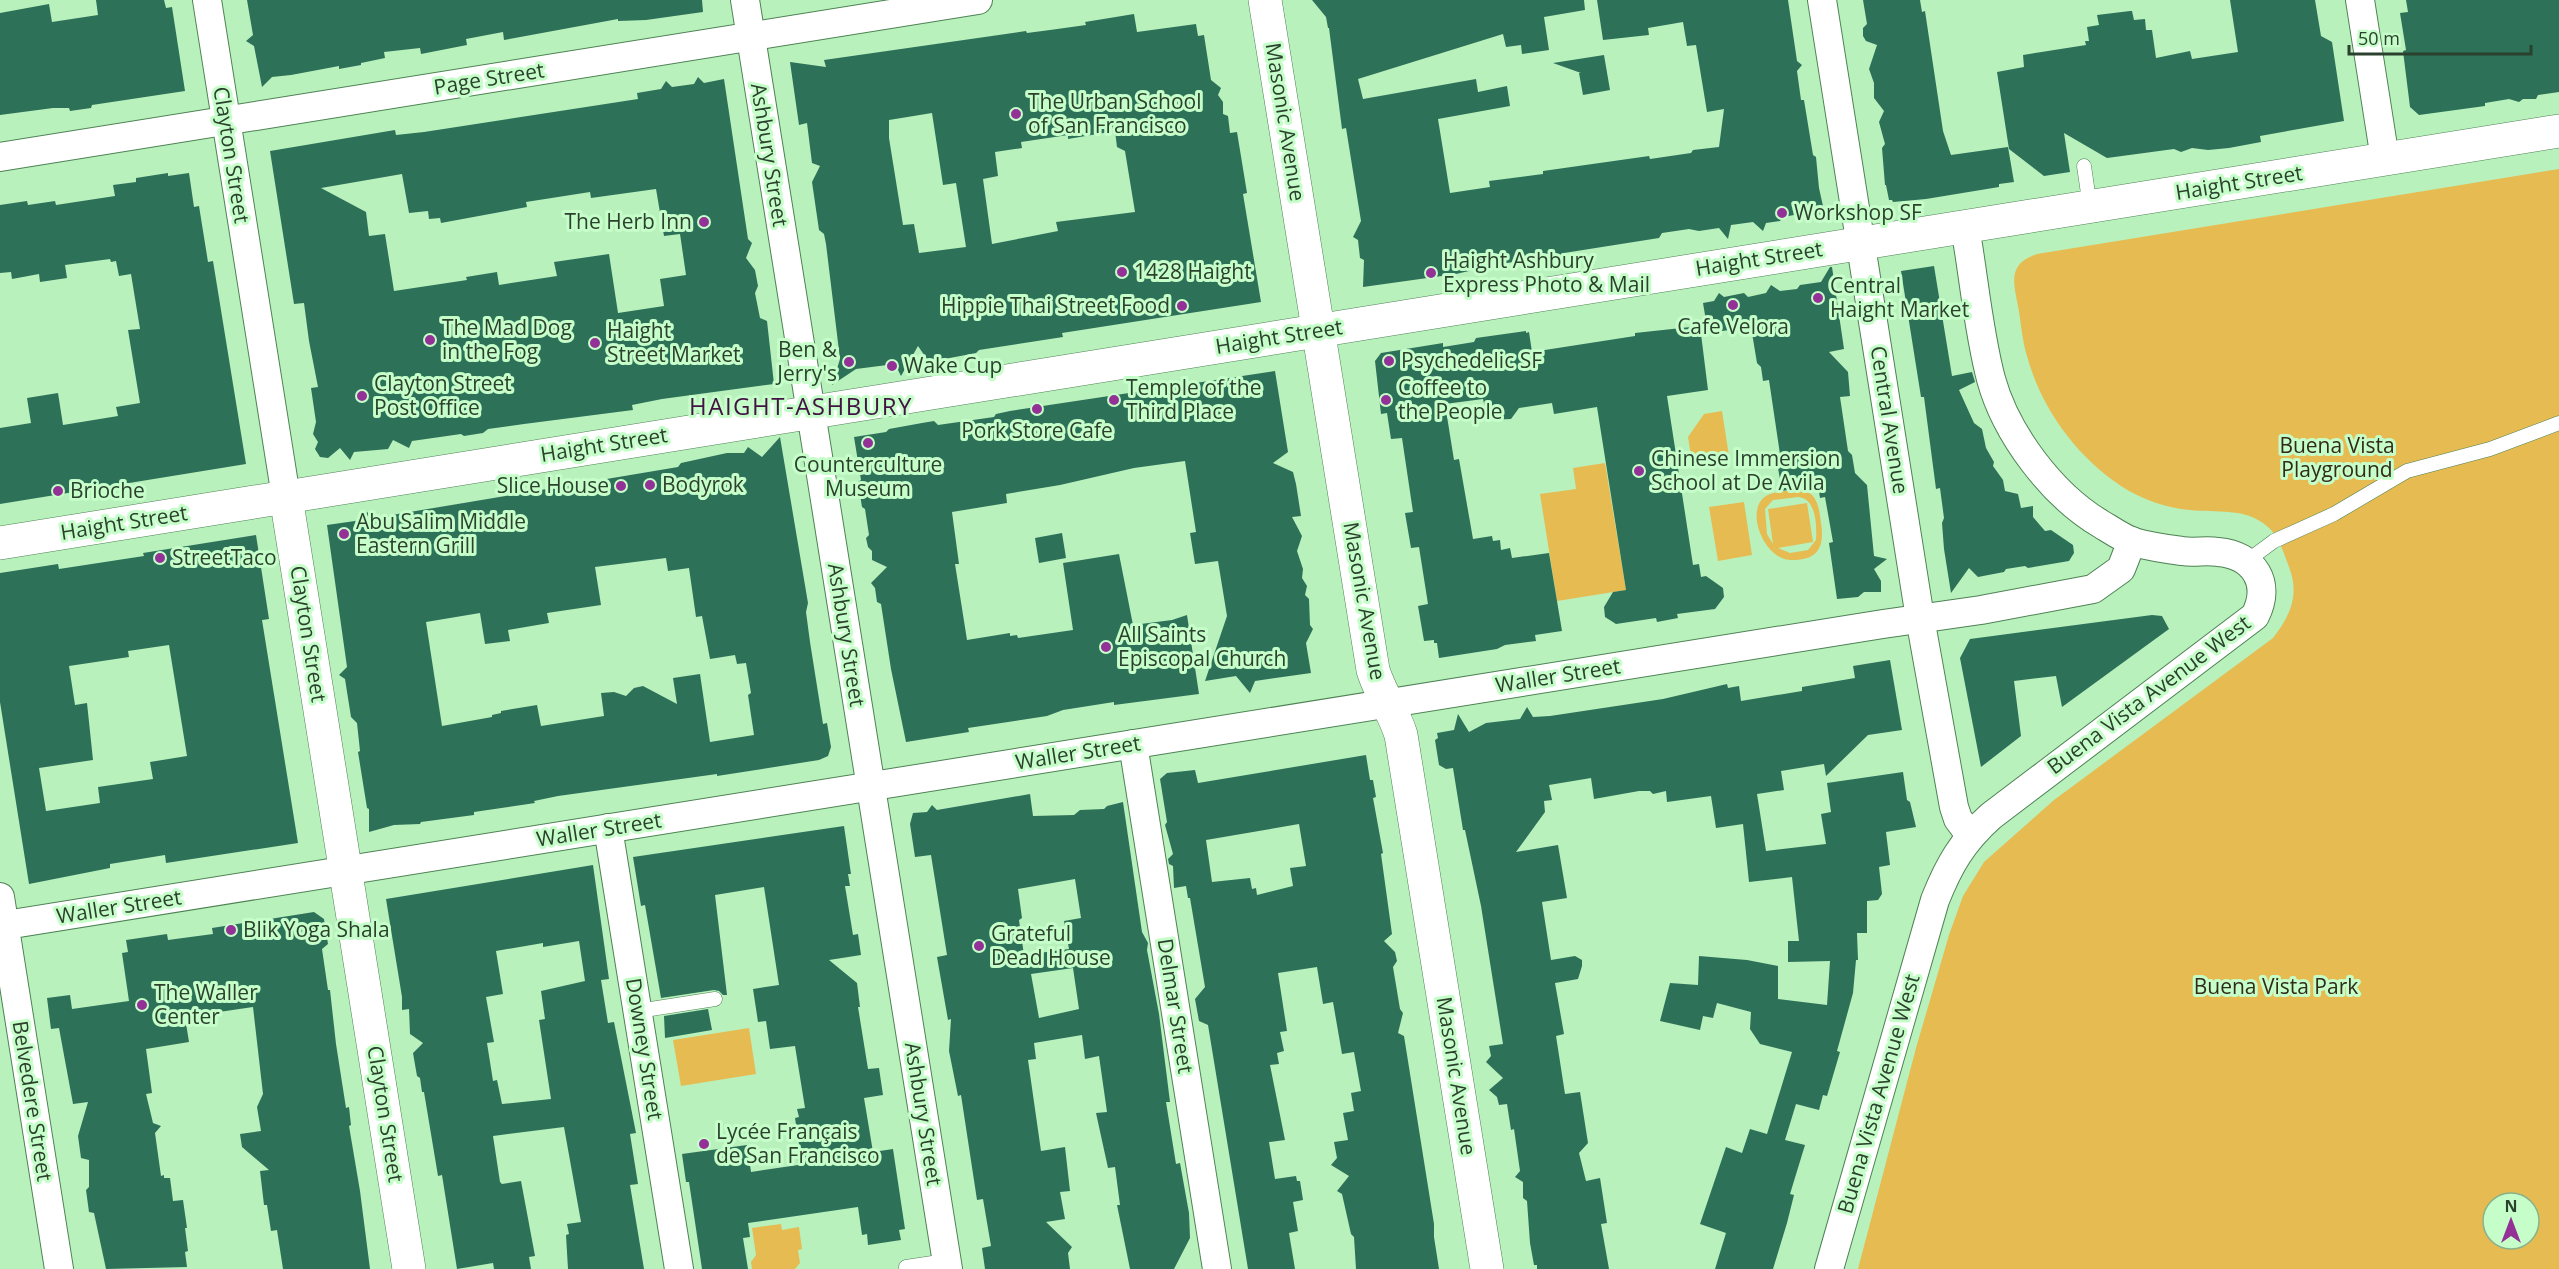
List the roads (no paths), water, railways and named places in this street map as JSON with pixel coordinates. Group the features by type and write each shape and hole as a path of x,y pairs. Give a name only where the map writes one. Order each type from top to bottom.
{"street":[{"name":"Clayton Street","path":"207,0 409,1269"},
{"name":"Ashbury Street","path":"744,0 947,1265"},
{"name":"Page Street","path":"0,157 978,0"},
{"name":"Masonic Avenue","path":"1265,0 1373,670 1379,689 1388,703 1401,735 1487,1269"},
{"name":"Central Avenue","path":"1822,0 1920,618 1954,807 1958,819 1970,835"},
{"path":"2360,0 2385,159"},
{"name":"Haight Street","path":"0,543 2559,131"},
{"path":"1965,227 1991,380 2018,440 2038,466 2063,494 2100,524 2132,541 2183,551 2219,552 2247,561"},
{"name":"Waller Street","path":"2,926 1981,610 2093,589 2121,569 2132,541"},
{"name":"Buena Vista Avenue West","path":"1829,1269 1935,900 1948,868 1970,835 1995,813 2255,616 2261,600 2262,585 2257,573 2247,561"},
{"name":"Delmar Street","path":"1133,744 1217,1269"},
{"name":"Downey Street","path":"608,828 679,1269"},
{"name":"Belvedere Street","path":"0,897 2,926 59,1269"}],"lane":[{"path":"2084,166 2090,207"},
{"path":"2247,561 2274,541 2334,514 2407,471 2490,449 2559,423"},
{"path":"638,1011 715,999"},
{"path":"906,1267 947,1265"}],"place":[{"name":"The Urban School of San Francisco","path":"1016,114"},
{"name":"Workshop SF","path":"1782,213"},
{"name":"The Herb Inn","path":"704,222"},
{"name":"1428 Haight","path":"1122,272"},
{"name":"Haight Ashbury Express Photo & Mail","path":"1431,273"},
{"name":"Central Haight Market","path":"1818,298"},
{"name":"Cafe Velora","path":"1733,305"},
{"name":"Hippie Thai Street Food","path":"1182,306"},
{"name":"The Mad Dog in the Fog","path":"430,340"},
{"name":"Haight Street Market","path":"595,343"},
{"name":"Psychedelic SF","path":"1389,361"},
{"name":"Ben & Jerry's","path":"849,362"},
{"name":"Wake Cup","path":"892,366"},
{"name":"Clayton Street Post Office","path":"362,396"},
{"name":"Temple of the Third Place","path":"1114,400"},
{"name":"Coffee to the People","path":"1386,400"},
{"name":"Pork Store Cafe","path":"1037,409"},
{"name":"Counterculture Museum","path":"868,443"},
{"name":"Chinese Immersion School at De Avila","path":"1639,471"},
{"name":"Bodyrok","path":"650,485"},
{"name":"Slice House","path":"621,486"},
{"name":"Brioche","path":"58,491"},
{"name":"Abu Salim Middle Eastern Grill","path":"344,534"},
{"name":"StreetTaco","path":"160,558"},
{"name":"All Saints Episcopal Church","path":"1106,647"},
{"name":"Blik Yoga Shala","path":"231,930"},
{"name":"Grateful Dead House","path":"979,946"},
{"name":"The Waller Center","path":"142,1005"},
{"name":"Lycée Français de San Francisco","path":"704,1144"}],"district":[{"name":"HAIGHT-ASHBURY","path":"801,407"}],"park label":[{"name":"Buena Vista Playground","path":"2337,458"},
{"name":"Buena Vista Park","path":"2276,987"}]}
